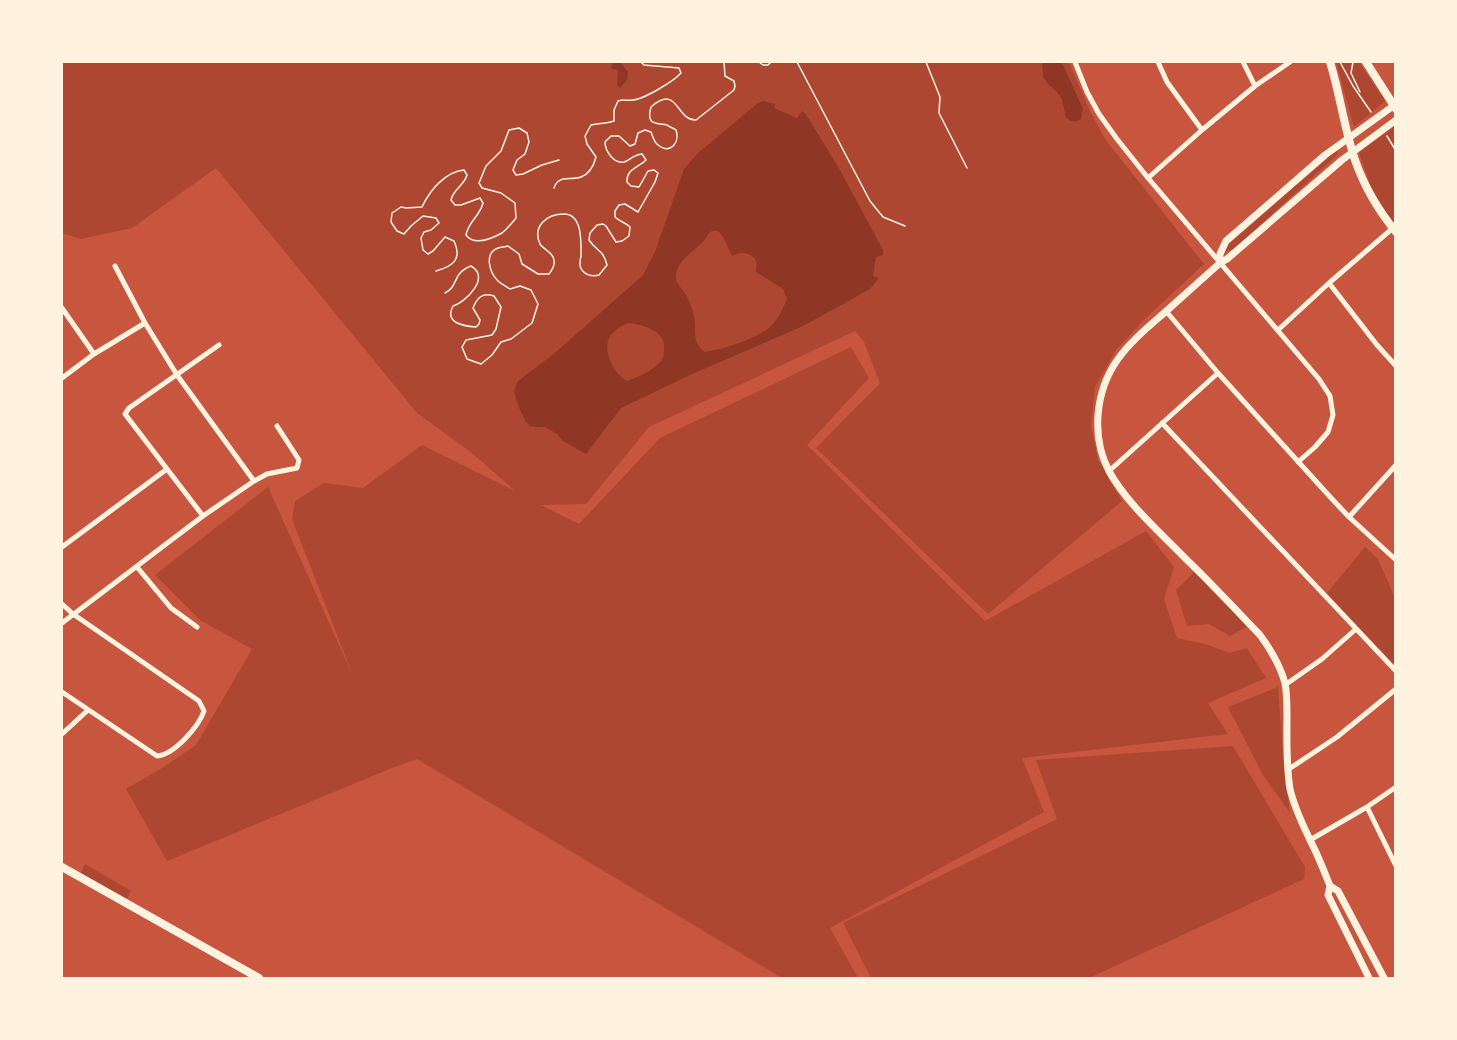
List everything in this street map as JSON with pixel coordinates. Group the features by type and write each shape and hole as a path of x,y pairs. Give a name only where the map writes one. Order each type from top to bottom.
{"main road":[{"path":"1330,62 1352,151 1366,188 1394,230"},
{"path":"1366,62 1395,106"},
{"path":"62,867 259,978"}],"street":[{"path":"1075,62 1087,92 1117,139 1319,379 1330,396 1333,415 1328,432 1298,462"},
{"path":"1158,62 1167,82 1202,130"},
{"path":"1242,62 1255,86"},
{"path":"1149,178 1255,86 1290,62"},
{"path":"1220,263 1220,254 1226,241 1349,137 1395,106"},
{"path":"1384,978 1338,891 1330,886 1294,804 1288,769 1285,685 1278,664 1260,635 1121,489 1109,471 1104,457 1098,426 1098,411 1110,371 1132,342 1220,263 1352,151 1395,120"},
{"path":"1278,330 1329,283 1394,230"},
{"path":"115,266 145,323 177,375 254,480"},
{"path":"1329,283 1395,366"},
{"path":"62,308 94,354"},
{"path":"1166,311 1218,373 1349,518 1395,560"},
{"path":"62,378 94,354 145,323"},
{"path":"203,516 126,412 219,345"},
{"path":"1109,471 1218,373"},
{"path":"1162,423 1395,671"},
{"path":"62,623 254,480 267,474 295,470 300,460 277,426"},
{"path":"1349,518 1395,466"},
{"path":"62,547 167,470"},
{"path":"137,567 171,608 197,627"},
{"path":"62,604 73,614 199,701 204,710 200,719 173,750 163,756 157,756 62,693"},
{"path":"1285,685 1322,659 1356,629"},
{"path":"1288,769 1337,737 1395,689"},
{"path":"62,734 88,710"},
{"path":"1310,840 1395,787"},
{"path":"1366,807 1395,866"},
{"path":"1330,886 1328,895 1369,978"}],"path":[{"path":"554,188 559,180 580,178 593,166 596,157 587,144 585,136 591,125 614,121 614,110 618,101 624,98 633,100 643,97 676,79 681,73 679,68 644,65 641,62"},
{"path":"445,293 452,288 459,273 471,267 477,270 480,275 479,280 461,303 453,306 450,317 455,322 476,327 480,320 473,308 477,299 484,294 494,296 501,307 496,330 492,335 466,340 462,347 467,359 482,364 501,342 511,339 532,324 538,304 531,290 520,286 510,289 497,280 491,271 488,259 497,248 508,246 519,255 522,264 538,274 549,274 554,269 554,259 550,252 541,245 539,226 548,217 568,214 575,219 579,228 580,266 585,273 593,277 599,275 607,265 604,255 600,250 594,248 589,240 590,233 597,225 603,224 616,242 629,236 630,227 626,222 619,221 615,217 615,211 620,205 625,204 638,212 658,173 654,170 648,171 639,187 631,186 627,182 629,172 641,166 646,160 642,154 634,155 624,162 618,161 605,149 605,142 611,136 619,136 630,146 635,144 638,133 645,130 651,132 659,147 672,148 678,136 676,130 653,122 650,117 651,107 661,100 671,100 687,117 696,120 734,90 734,81 725,76 723,62"},
{"path":"759,62 763,65 771,62"},
{"path":"792,62 797,62 870,201 883,217 905,226"},
{"path":"926,62 939,97 939,113 967,168"},
{"path":"1340,62 1361,96 1351,73 1353,62"},
{"path":"436,271 446,269 455,260 458,250 454,241 445,237 428,254 423,250 421,237 424,232 439,224 436,218 423,216 404,234 397,231 391,222 392,213 401,207 422,207 426,198 438,184 456,171 464,170 467,175 465,181 452,194 451,201 455,205 461,205 480,198 483,203 482,210 467,227 465,235 476,242 486,239 504,232 516,218 515,203 501,193 482,188 479,183 486,166 501,151 509,130 519,128 527,133 529,141 525,154 517,160 513,170 516,175 559,160"}],"shaded area":[{"path":"62,62 1069,62 1105,139 1204,264 1146,318 1116,350 1095,387 1091,426 1098,460 1122,501 988,614 816,448 880,383 864,342 855,331 649,427 586,504 541,505 579,524 660,438 851,347 869,378 807,445 985,621 1146,531 1174,567 1164,599 1177,638 1205,644 1230,653 1247,648 1266,678 1208,703 1228,734 1022,758 1044,812 830,928 858,978 782,978 417,759 167,861 126,789 196,745 252,649 200,620 155,575 268,487 353,676 292,519 295,501 324,483 363,488 422,445 515,491 472,453 417,413 216,168 132,228 81,239 62,233"},
{"path":"613,62 620,62 628,72 627,80 620,88 617,85 618,70 611,68"},
{"path":"1042,62 1061,62 1083,109 1081,119 1074,121 1066,118 1062,99 1043,77"},
{"path":"1336,62 1359,62 1385,101 1354,127"},
{"path":"763,101 775,104 774,108 797,118 802,111 805,113 840,170 883,250 883,255 876,257 873,276 879,278 870,289 803,326 621,408 586,454 545,427 530,426 520,410 514,391 518,381 556,352 643,275 655,252 684,169 698,153","holes":["712,231 718,231 721,234 733,256 739,253 752,256 756,262 756,272 783,289 787,299 777,319 766,330 741,342 705,352 700,348 696,339 693,313 676,274 683,260","627,323 656,332 663,341 664,347 663,358 658,364 646,373 627,381 613,367 607,347 611,335"]},
{"path":"1395,126 1395,227 1372,189 1359,153"},
{"path":"1337,150 1338,154 1234,249 1223,252 1227,246"},
{"path":"1365,547 1378,559 1395,598 1395,666 1327,593"},
{"path":"1197,569 1250,625 1230,636 1209,624 1187,626 1176,590"},
{"path":"1278,687 1290,813 1263,775 1228,707"},
{"path":"1233,746 1305,867 1304,879 1089,978 871,978 843,923 1057,819 1036,760"},
{"path":"85,864 131,891 126,900 80,874"}]}
